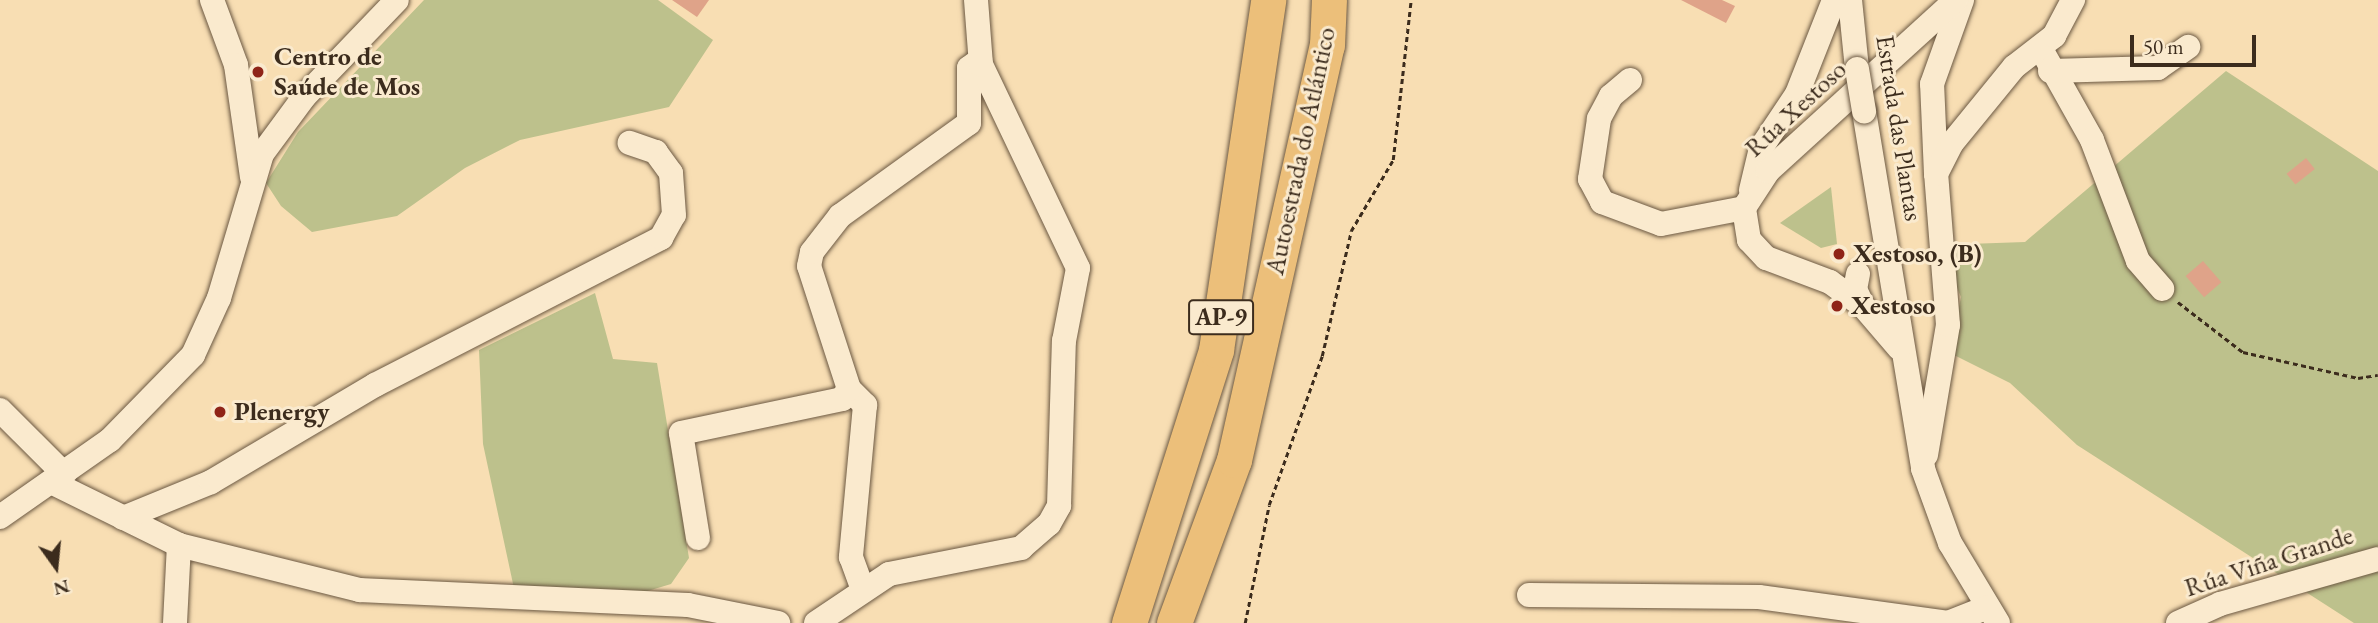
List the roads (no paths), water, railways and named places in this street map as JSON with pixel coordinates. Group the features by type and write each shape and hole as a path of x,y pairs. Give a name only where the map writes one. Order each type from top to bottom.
{"highway":[{"name":"Autoestrada do Atlántico","path":"1129,623 1216,350 1268,0"},
{"name":"Autoestrada do Atlántico","path":"1174,623 1234,460 1327,45 1329,0"},
{"path":"1195,623 1234,460"}],"street":[{"path":"212,0 236,65 253,178"},
{"path":"0,517 58,478 145,410 193,355 219,298 253,178 277,129 397,0"},
{"path":"816,623 862,588 889,574 1021,548 1049,524 1064,484 1064,341 1078,268 980,60 976,0"},
{"path":"1834,0 1797,94 1761,148 1747,203 1749,240 1766,258 1830,282 1868,310 1897,310"},
{"name":"Estrada das Plantas","path":"1850,0 1857,69 1923,469 1950,544 1993,615"},
{"name":"Rúa Xestoso","path":"1747,203 1768,172 1956,0"},
{"path":"1923,469 1948,325 1932,84 1962,0"},
{"path":"2046,60 2073,0"},
{"path":"1936,174 1952,143 2014,66 2046,60 2158,68 2188,47"},
{"path":"862,588 850,557 865,405 849,389 809,266 813,252 840,216 969,123 968,68 980,60"},
{"path":"2046,60 2092,140 2138,261 2162,289"},
{"path":"1630,80 1611,96 1599,119 1590,179 1602,202 1661,224 1747,203"},
{"path":"123,518 211,482 375,385 661,238 674,215 671,173 656,152 630,143"},
{"path":"1830,282 1889,261"},
{"path":"1858,274 1855,289 1905,358"},
{"path":"698,538 681,433 831,405 849,389"},
{"path":"0,410 58,478 123,518 179,545 359,590 530,613 688,605 778,623"},
{"path":"175,623 179,545"},
{"name":"Rúa Viña Grande","path":"2178,623 2220,604 2378,559"},
{"path":"1529,595 1759,597 1948,623 1993,615"}],"place":[{"name":"Centro de Saúde de Mos","path":"258,72"},
{"name":"Xestoso, (B)","path":"1839,254"},
{"name":"Xestoso","path":"1837,306"},
{"name":"Plenergy","path":"220,412"}]}
